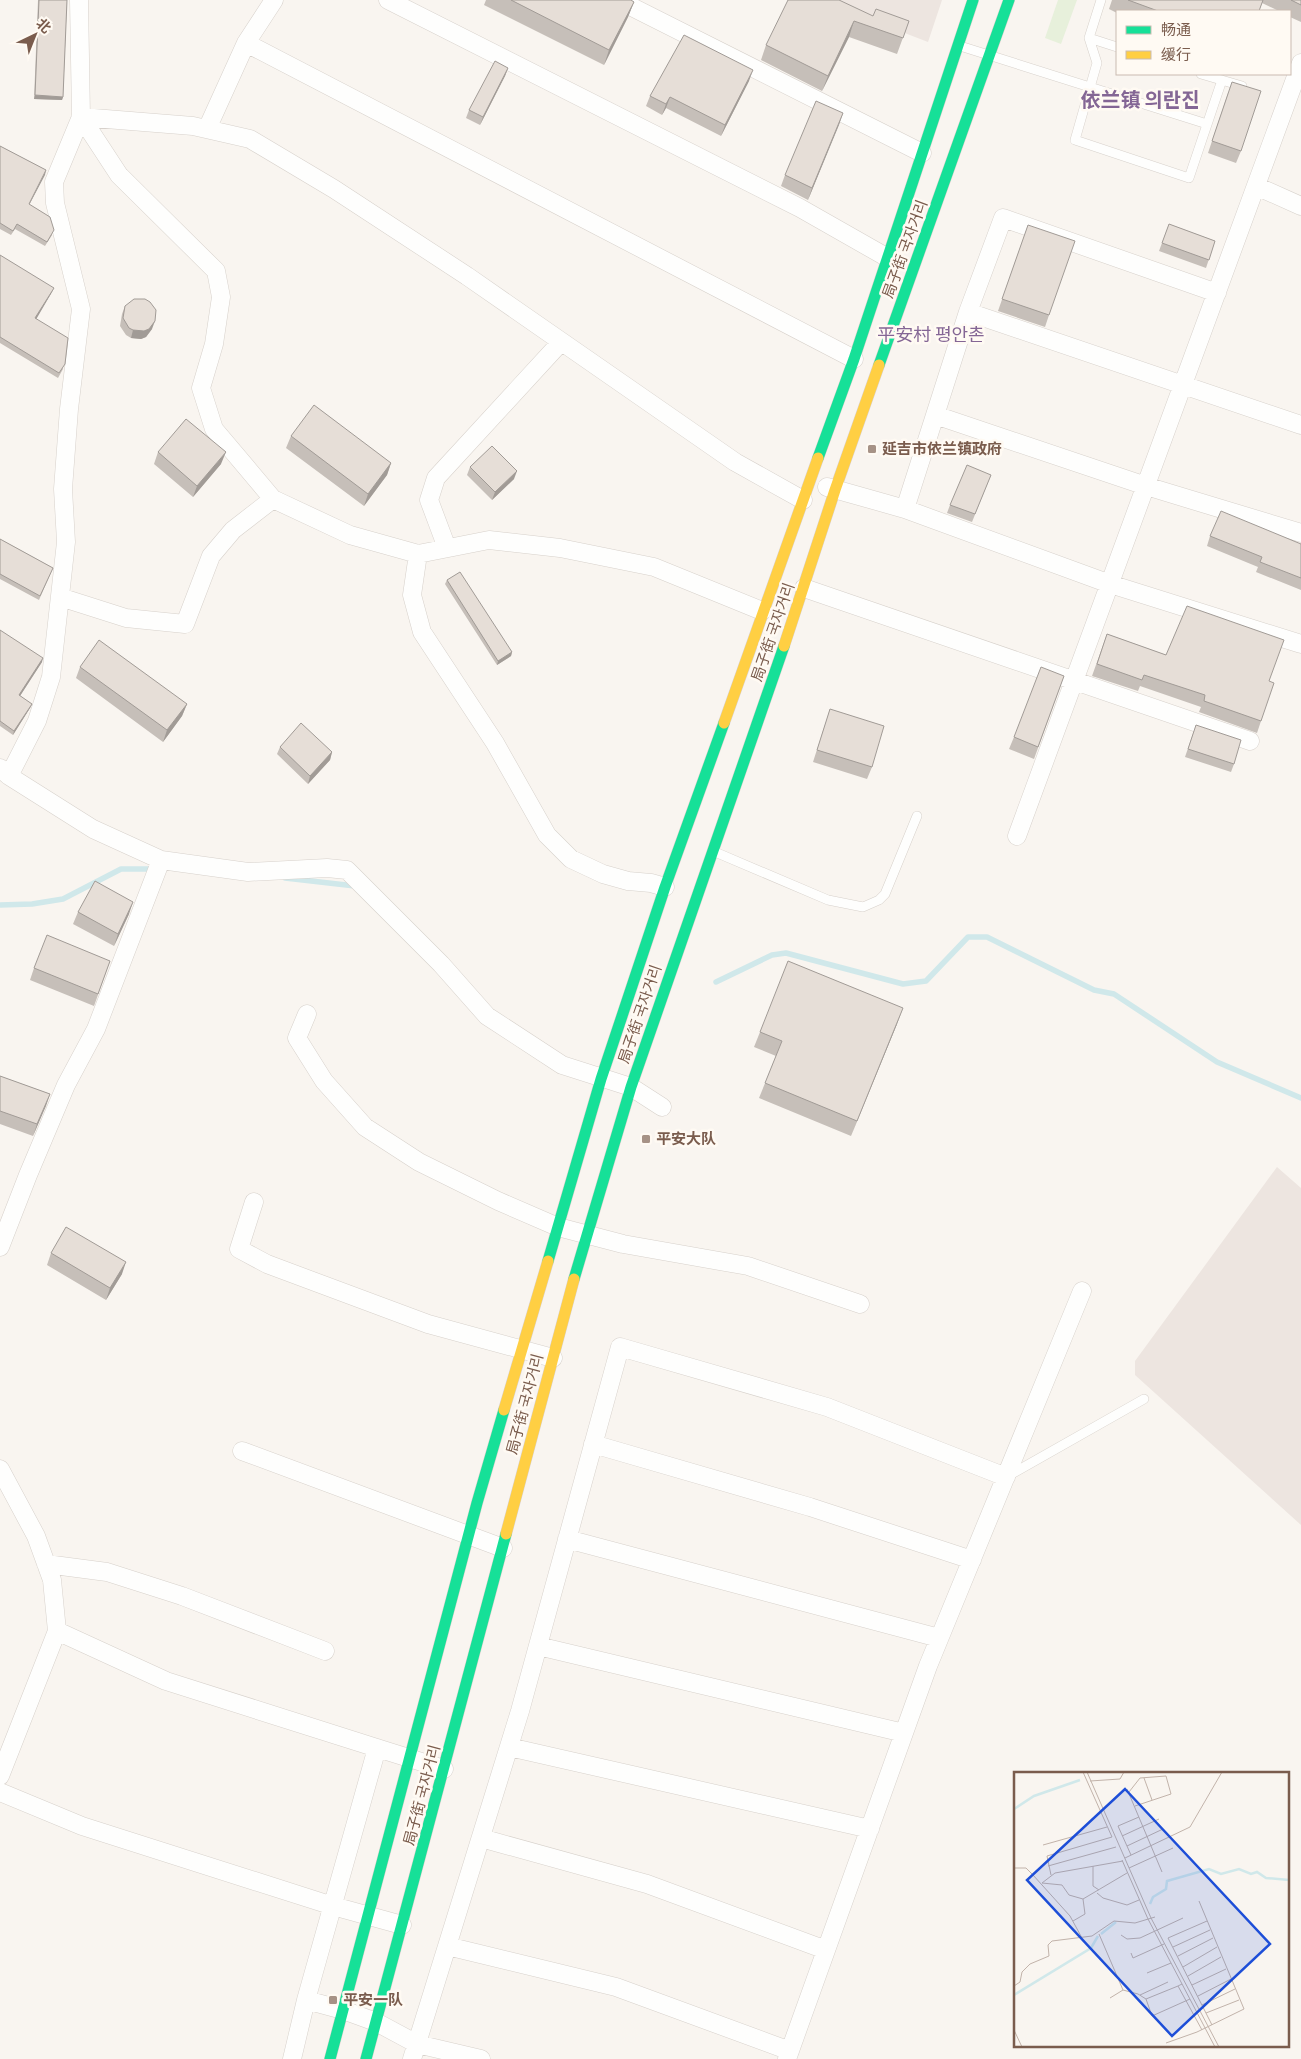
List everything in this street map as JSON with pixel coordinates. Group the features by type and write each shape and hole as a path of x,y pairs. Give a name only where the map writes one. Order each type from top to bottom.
{"main road":[{"name":"局子街 국자거리","path":"330,2059 468,1536 601,1079 665,887 762,611 854,359 973,0"},
{"name":"局子街 국자거리","path":"366,2059 586,1234 630,1087 804,588 835,490 1009,0"}],"street":[{"path":"79,0 81,117 54,182 55,203 80,309 63,480 66,542 51,677 37,721 4,772 158,868 248,872 327,868 347,870 441,964 487,1016 562,1065 630,1087 662,1107"},
{"path":"207,129 246,43 274,0"},
{"path":"388,0 800,208 888,258"},
{"path":"618,0 922,153"},
{"path":"246,43 854,359"},
{"path":"1017,836 1301,63"},
{"path":"81,117 193,126 250,139 334,189 467,276 735,462 803,500"},
{"path":"81,117 119,175 216,271 221,297 214,344 202,388 214,429 273,499 350,535 418,554 489,540 560,548 654,567 762,611"},
{"path":"1256,186 1301,206"},
{"path":"905,509 968,312 1003,218 1217,293"},
{"path":"968,312 1301,425"},
{"path":"447,548 429,500 436,478 561,342"},
{"path":"935,415 1146,486 1301,533"},
{"path":"810,482 905,509 1110,584 1301,644"},
{"path":"60,597 126,618 185,624 211,556 233,530 273,499"},
{"path":"418,554 412,595 422,632 495,744 547,835 571,860 603,874 628,881 651,883 665,887"},
{"path":"804,588 1250,742"},
{"path":"0,1247 66,1085 96,1029 158,868"},
{"path":"307,1014 297,1038 324,1081 365,1128 419,1162 558,1227 623,1244 748,1266 860,1304"},
{"path":"254,1202 239,1250 266,1264 428,1324 521,1351 553,1358"},
{"path":"447,1946 616,1987 788,2055 939,1638 1082,1291"},
{"path":"415,2051 509,1747 620,1347 827,1407 1006,1477"},
{"path":"593,1444 810,1507 972,1560"},
{"path":"242,1451 503,1548"},
{"path":"0,1469 36,1536 52,1580 57,1631 0,1776"},
{"path":"567,1539 939,1638"},
{"path":"46,1564 107,1572 182,1596 325,1651"},
{"path":"57,1631 166,1681 377,1748 409,1760 444,1769"},
{"path":"538,1646 904,1733"},
{"path":"509,1747 870,1829"},
{"path":"292,2059 306,2000 377,1748"},
{"path":"0,1792 82,1826 333,1906 402,1925"},
{"path":"481,1838 647,1884 826,1950"},
{"path":"306,2000 343,2010 376,2022 415,2051 481,2059"}],"lane":[{"path":"1101,0 1089,38 1097,63 1075,140 1189,178 1222,80"},
{"path":"1089,38 1116,47"},
{"path":"958,45 1207,124"},
{"path":"1204,75 1250,89"},
{"path":"712,851 828,900 863,907 878,900 885,894 917,816"},
{"path":"1006,1477 1144,1399"}],"shaded area":[{"path":"819,0 942,0 928,42"},
{"path":"1277,1167 1301,1188 1301,1525 1135,1375 1135,1361"}],"green space":[{"path":"1058,0 1077,0 1061,44 1045,38"}],"building":[{"path":"39,0 67,0 63,97 35,95"},
{"path":"511,0 631,0 634,2 609,50"},
{"path":"788,0 839,0 873,16 876,9 909,21 903,38 854,21 828,76 766,45"},
{"path":"1128,0 1263,0 1259,10 1155,10"},
{"path":"1291,0 1301,0 1301,5"},
{"path":"684,35 753,70 725,125 670,97 666,104 650,96"},
{"path":"495,61 508,68 483,117 469,110"},
{"path":"1232,82 1261,91 1241,151 1212,141"},
{"path":"816,101 843,113 812,188 785,175"},
{"path":"0,146 46,170 29,204 50,217 54,230 47,242 17,224 13,231 0,223"},
{"path":"1169,224 1215,241 1209,260 1162,243"},
{"path":"1028,225 1075,241 1049,315 1002,299"},
{"path":"0,255 54,288 35,318 68,338 65,364 59,373 0,337"},
{"path":"134,299 145,299 156,310 155,321 149,329 144,331 133,330 129,328 123,318 125,306"},
{"path":"314,405 391,463 368,494 291,436"},
{"path":"186,419 226,452 197,486 158,452"},
{"path":"492,446 517,471 495,492 470,467"},
{"path":"967,465 991,475 975,514 950,505"},
{"path":"1221,511 1301,544 1301,578 1260,562 1262,557 1210,536"},
{"path":"0,539 53,568 40,596 0,574"},
{"path":"460,572 512,652 498,661 447,580"},
{"path":"1187,606 1284,640 1269,681 1274,683 1261,721 1204,701 1205,695 1144,675 1142,680 1097,664 1107,634 1166,655"},
{"path":"0,630 43,658 19,695 32,704 14,731 0,721"},
{"path":"99,640 187,704 167,730 80,667"},
{"path":"1041,667 1064,676 1038,747 1014,737"},
{"path":"830,709 884,726 872,767 817,750"},
{"path":"301,723 332,752 310,776 280,747"},
{"path":"1196,725 1241,740 1234,764 1188,749"},
{"path":"95,881 133,902 118,934 78,912"},
{"path":"47,935 110,961 98,994 34,968"},
{"path":"788,961 903,1008 857,1121 765,1083 782,1041 760,1032"},
{"path":"0,1076 50,1094 37,1124 0,1111"},
{"path":"66,1227 126,1262 110,1288 51,1253"}],"waterway":[{"path":"0,905 32,904 63,899 121,869 156,869"},
{"path":"285,878 355,886"},
{"path":"716,982 772,955 786,953 903,984 926,981 968,937 987,937 1094,990 1114,994 1217,1062 1301,1098"}],"traffic: fast":[{"path":"818,458 854,359 973,0"},
{"path":"879,365 1009,0"},
{"path":"574,1279 631,1087 784,646"},
{"path":"548,1261 601,1079 665,887 724,723"},
{"path":"330,2059 477,1503 504,1410"},
{"path":"366,2059 506,1534"}],"traffic: slow":[{"path":"784,646 835,490 879,365"},
{"path":"724,723 818,458"},
{"path":"504,1410 548,1261"},
{"path":"506,1534 574,1279"}],"place":[{"name":"延吉市依兰镇政府","path":"872,449"},
{"name":"平安大队","path":"646,1139"},
{"name":"平安一队","path":"333,2000"}],"district":[{"name":"依兰镇 의란진","path":"1140,100"},
{"name":"平安村 평안촌","path":"931,335"}]}
